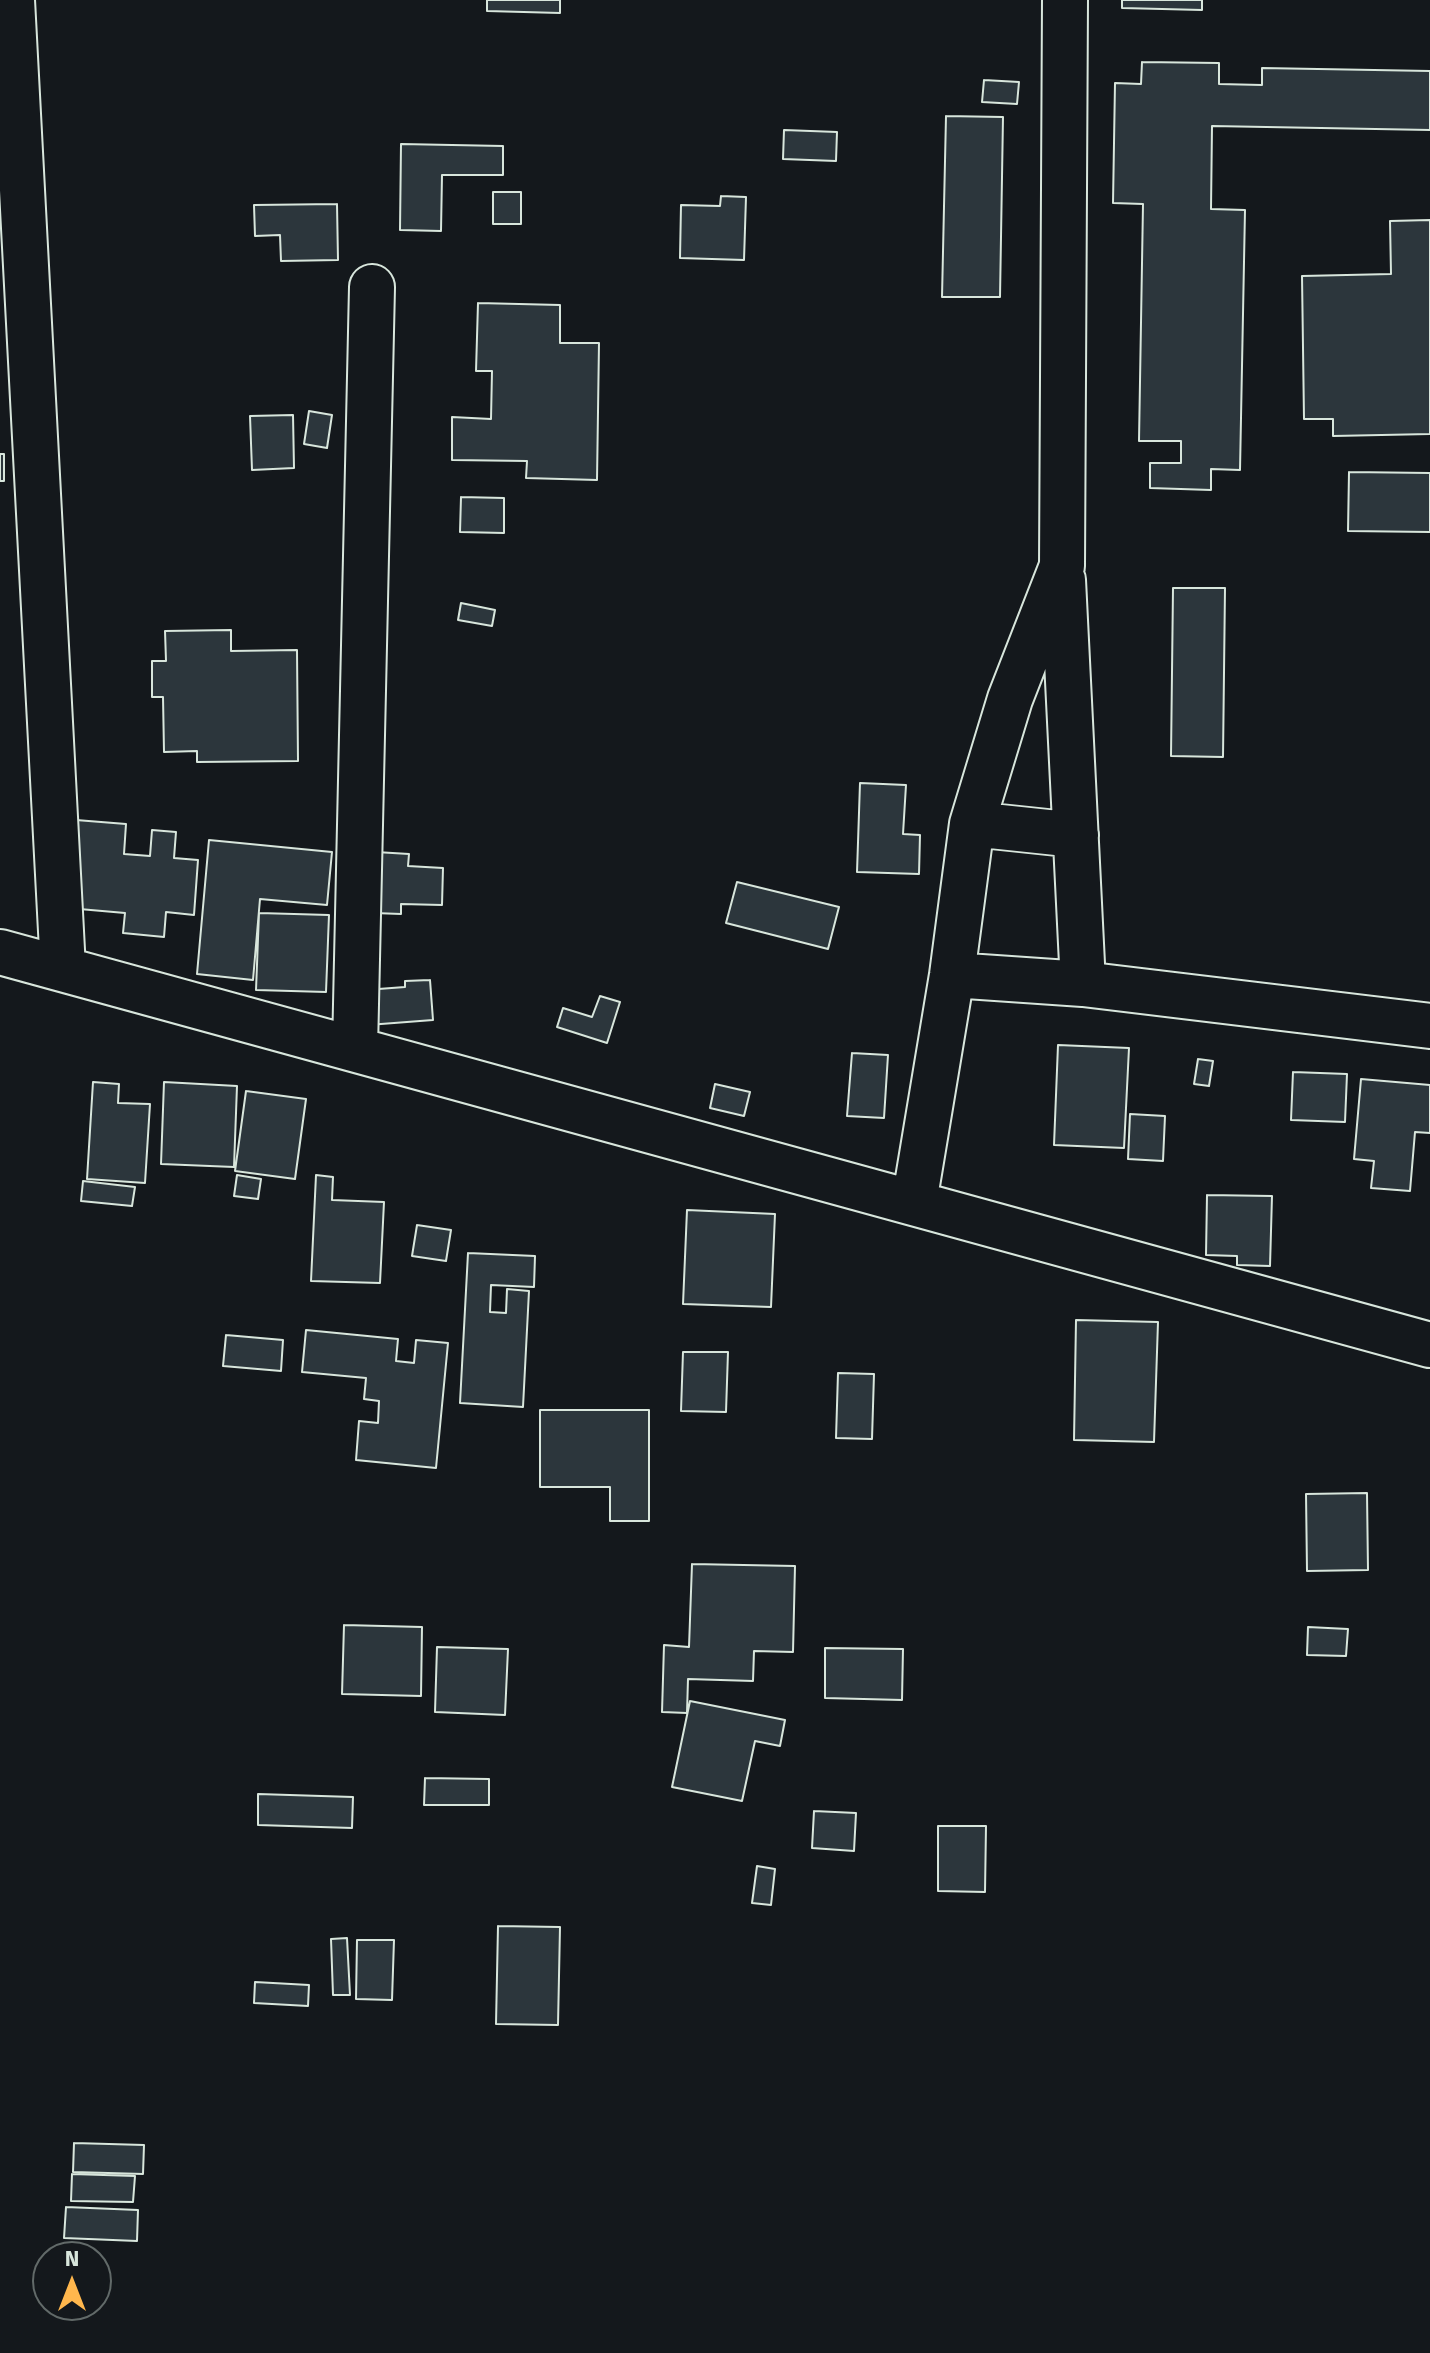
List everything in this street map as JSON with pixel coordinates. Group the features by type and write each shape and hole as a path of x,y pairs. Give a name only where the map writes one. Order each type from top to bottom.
{"street":[{"path":"12,0 63,969"},
{"path":"1065,0 1062,566 1083,984"},
{"path":"355,1049 372,287"},
{"path":"914,1203 952,975 972,824 1010,699 1062,566"},
{"path":"972,824 1076,835"},
{"path":"0,952 1430,1345"},
{"path":"952,975 1083,984 1430,1026"}],"building":[{"path":"487,0 560,0 560,13 487,11"},
{"path":"1122,0 1202,0 1202,10 1122,8"},
{"path":"1142,62 1219,63 1219,84 1262,85 1262,68 1430,71 1430,130 1212,126 1211,209 1245,210 1240,470 1211,469 1211,490 1150,488 1150,463 1181,463 1181,441 1139,441 1143,204 1113,203 1115,83 1141,84"},
{"path":"984,80 1019,82 1017,104 982,102"},
{"path":"946,116 1003,117 1000,297 942,297"},
{"path":"784,130 837,132 836,161 783,159"},
{"path":"401,144 503,146 503,175 442,175 441,231 400,230"},
{"path":"493,192 521,192 521,224 493,224"},
{"path":"721,196 746,197 744,260 680,258 681,205 720,206"},
{"path":"337,204 338,260 281,261 280,235 255,236 254,205"},
{"path":"1430,220 1430,434 1333,436 1333,419 1304,419 1302,276 1391,274 1390,221"},
{"path":"478,303 560,305 560,343 599,343 597,480 526,478 527,461 452,460 452,417 491,419 492,371 476,371"},
{"path":"309,411 332,415 327,448 304,444"},
{"path":"293,415 294,468 252,470 250,416"},
{"path":"0,454 4,454 4,481 0,481"},
{"path":"1349,472 1430,473 1430,532 1348,531"},
{"path":"461,497 504,498 504,533 460,532"},
{"path":"1173,588 1225,588 1223,757 1171,756"},
{"path":"461,603 495,610 492,626 458,620"},
{"path":"231,630 231,651 297,650 298,761 197,762 197,751 164,752 163,697 152,697 152,661 166,661 165,631"},
{"path":"860,783 906,785 903,834 920,835 919,874 857,872"},
{"path":"76,820 126,824 124,854 150,856 152,830 176,832 174,858 198,860 194,915 166,912 164,937 123,933 125,913 68,908"},
{"path":"209,840 332,852 327,905 260,899 253,980 197,974"},
{"path":"376,852 409,854 408,866 443,868 442,905 401,904 401,914 374,913"},
{"path":"737,882 839,907 828,949 726,923"},
{"path":"259,913 329,915 326,992 256,990"},
{"path":"430,980 433,1020 368,1025 365,990 405,987 405,981"},
{"path":"600,996 620,1002 607,1043 557,1027 563,1008 592,1017"},
{"path":"1058,1045 1129,1048 1124,1148 1054,1145"},
{"path":"852,1053 888,1055 884,1118 847,1116"},
{"path":"1198,1059 1213,1061 1209,1086 1194,1084"},
{"path":"1293,1072 1347,1074 1345,1122 1291,1120"},
{"path":"1361,1079 1430,1085 1430,1133 1415,1132 1410,1191 1371,1188 1374,1161 1354,1159"},
{"path":"93,1082 119,1084 118,1103 150,1104 145,1183 87,1179"},
{"path":"164,1082 237,1086 234,1167 161,1164"},
{"path":"715,1084 750,1092 744,1116 710,1108"},
{"path":"246,1091 306,1099 295,1179 235,1171"},
{"path":"1130,1114 1165,1116 1163,1161 1128,1159"},
{"path":"237,1175 261,1179 258,1199 234,1196"},
{"path":"316,1175 333,1177 332,1200 384,1202 380,1283 311,1281"},
{"path":"83,1181 135,1187 132,1206 81,1201"},
{"path":"1207,1195 1272,1196 1270,1266 1237,1265 1237,1256 1206,1255"},
{"path":"687,1210 775,1214 771,1307 683,1304"},
{"path":"417,1225 451,1230 446,1261 412,1256"},
{"path":"468,1253 535,1256 534,1287 491,1285 490,1312 506,1313 507,1289 529,1291 523,1407 460,1403"},
{"path":"1076,1320 1158,1322 1154,1442 1074,1440"},
{"path":"306,1330 398,1339 396,1361 414,1363 416,1340 448,1343 436,1468 356,1460 359,1421 378,1423 379,1401 364,1399 366,1378 302,1372"},
{"path":"226,1335 283,1340 281,1371 223,1366"},
{"path":"683,1352 728,1352 726,1412 681,1411"},
{"path":"838,1373 874,1374 872,1439 836,1438"},
{"path":"540,1410 649,1410 649,1521 610,1521 610,1487 540,1487"},
{"path":"1367,1493 1368,1570 1307,1571 1306,1494"},
{"path":"692,1564 795,1566 793,1652 754,1651 753,1681 688,1679 687,1713 662,1712 664,1645 689,1647"},
{"path":"344,1625 422,1627 421,1696 342,1694"},
{"path":"1308,1627 1348,1629 1346,1656 1307,1655"},
{"path":"437,1647 508,1649 505,1715 435,1712"},
{"path":"825,1648 903,1649 902,1700 825,1698"},
{"path":"690,1701 785,1720 780,1746 755,1741 742,1801 672,1787"},
{"path":"425,1778 489,1779 489,1805 424,1805"},
{"path":"258,1794 353,1797 352,1828 258,1825"},
{"path":"814,1811 856,1813 854,1851 812,1848"},
{"path":"938,1826 986,1826 985,1892 938,1891"},
{"path":"757,1866 775,1869 771,1905 752,1903"},
{"path":"498,1926 560,1927 558,2025 496,2024"},
{"path":"347,1938 350,1995 333,1995 331,1939"},
{"path":"357,1940 394,1940 392,2000 356,1999"},
{"path":"255,1982 309,1985 308,2006 254,2003"},
{"path":"74,2143 144,2145 143,2174 73,2172"},
{"path":"72,2174 135,2176 133,2202 71,2201"},
{"path":"66,2207 138,2210 137,2241 64,2238"}]}
